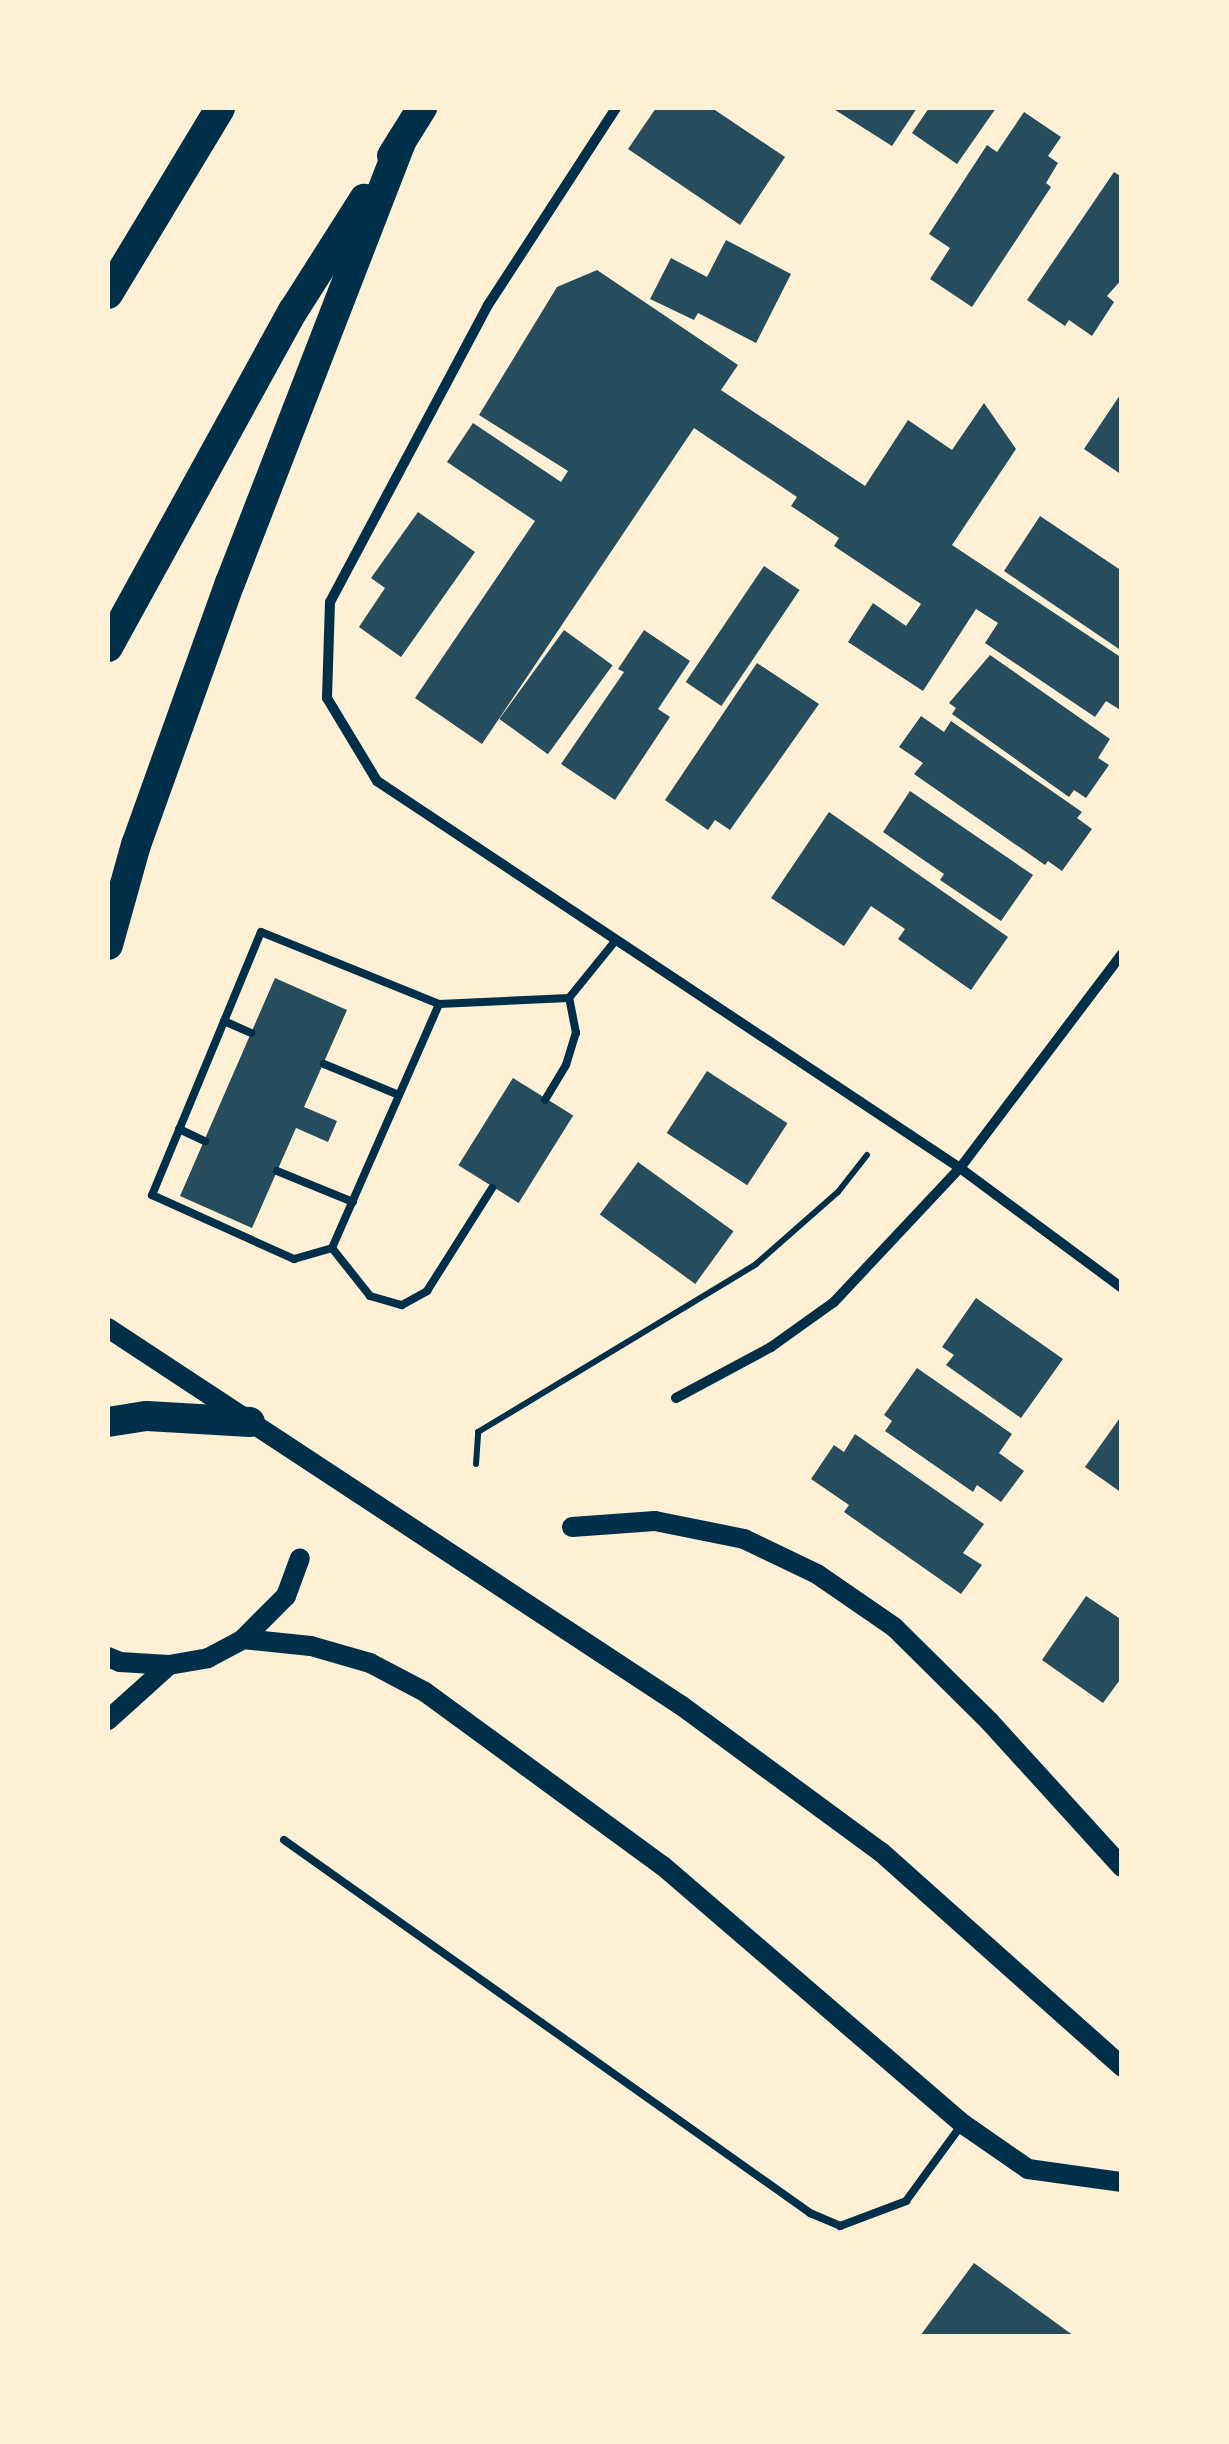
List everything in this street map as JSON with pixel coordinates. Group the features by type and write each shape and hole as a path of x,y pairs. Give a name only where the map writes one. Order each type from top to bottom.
{"highway":[{"path":"151,216 198,108"},
{"path":"108,294 151,216 220,108"},
{"path":"108,647 292,311 422,108"},
{"path":"108,945 136,845 230,582 401,141"},
{"path":"108,1422 146,1416 250,1422"}],"main road":[{"path":"108,1328 682,1706 881,1852 1122,2068"},
{"path":"572,1527 655,1521 744,1540 817,1574 894,1627 990,1722 1122,1867"},
{"path":"108,1657 120,1662 169,1665 208,1658 242,1639 286,1596 300,1558"},
{"path":"242,1639 310,1646 370,1663 426,1692 664,1866 963,2124 1028,2169 1122,2182"},
{"path":"108,1720 169,1665"}],"street":[{"path":"616,108 488,305 330,602 328,698 376,781 960,1168 1122,1288"},
{"path":"676,1398 770,1347 834,1302 960,1168 1122,954"}],"lane":[{"path":"439,1004 332,1248 294,1259 152,1196 261,932 439,1004 569,998 616,940"},
{"path":"545,1100 566,1065 576,1033 569,998"},
{"path":"224,1022 252,1033"},
{"path":"324,1064 399,1095"},
{"path":"180,1129 205,1140"},
{"path":"277,1171 353,1202"},
{"path":"332,1248 370,1296 402,1306 427,1291 492,1188"},
{"path":"284,1840 810,2213 840,2226 906,2201 963,2124"}],"path":[{"path":"476,1464 478,1432 756,1264 838,1192 866,1156"}],"building":[{"path":"656,108 712,108 785,157 740,225 628,149"},
{"path":"832,108 917,108 892,146"},
{"path":"929,108 996,108 957,164 912,133"},
{"path":"1024,112 1061,137 1048,156 1058,163 1046,183 1051,187 972,307 930,279 950,248 929,234 987,145 997,152"},
{"path":"1114,172 1122,177 1122,279 1107,296 1114,302 1092,336 1069,320 1065,326 1027,300"},
{"path":"726,240 791,274 756,343 698,313 694,320 650,299 671,258 707,277"},
{"path":"597,270 738,365 721,390 865,486 908,420 952,450 984,403 1016,449 952,545 1122,658 1122,711 1106,701 1095,717 985,643 998,623 976,609 923,691 848,642 873,603 906,626 921,604 834,546 839,538 791,506 797,497 694,428 482,744 415,698 535,521 447,462 473,423 561,482 568,471 479,415 557,287"},
{"path":"1122,392 1122,475 1084,449"},
{"path":"418,512 475,552 401,657 359,627 385,588 371,578"},
{"path":"1040,516 1122,571 1122,651 1004,571"},
{"path":"764,566 800,590 721,706 686,682"},
{"path":"564,630 613,665 548,754 499,719"},
{"path":"644,630 690,661 658,709 670,717 615,800 561,764 624,672 618,669"},
{"path":"990,655 1110,739 1098,758 1109,765 1086,798 1074,790 1069,797 952,714 956,708 949,703"},
{"path":"757,663 819,704 730,830 715,820 708,830 665,800"},
{"path":"921,716 944,732 951,721 1082,812 1077,818 1092,829 1062,871 1048,861 1045,865 914,774 923,763 899,747"},
{"path":"910,791 1033,875 1001,921 940,880 944,874 883,832"},
{"path":"829,812 1008,937 971,990 898,939 905,929 871,906 844,946 771,898"},
{"path":"275,978 347,1010 304,1107 337,1121 328,1142 296,1128 252,1228 180,1196"},
{"path":"707,1071 788,1123 747,1185 667,1133"},
{"path":"513,1078 573,1116 519,1203 458,1165"},
{"path":"638,1162 733,1231 695,1284 600,1215"},
{"path":"976,1298 1063,1359 1021,1418 946,1365 954,1355 942,1347"},
{"path":"917,1368 1012,1434 999,1453 1024,1471 1001,1502 977,1485 973,1492 885,1431 892,1421 884,1415"},
{"path":"1122,1415 1122,1493 1085,1467"},
{"path":"855,1434 984,1524 963,1553 982,1565 961,1594 844,1512 849,1505 811,1479 834,1445 844,1452"},
{"path":"1086,1596 1122,1620 1122,1677 1103,1703 1042,1660"},
{"path":"974,2263 1074,2336 920,2336"}]}
